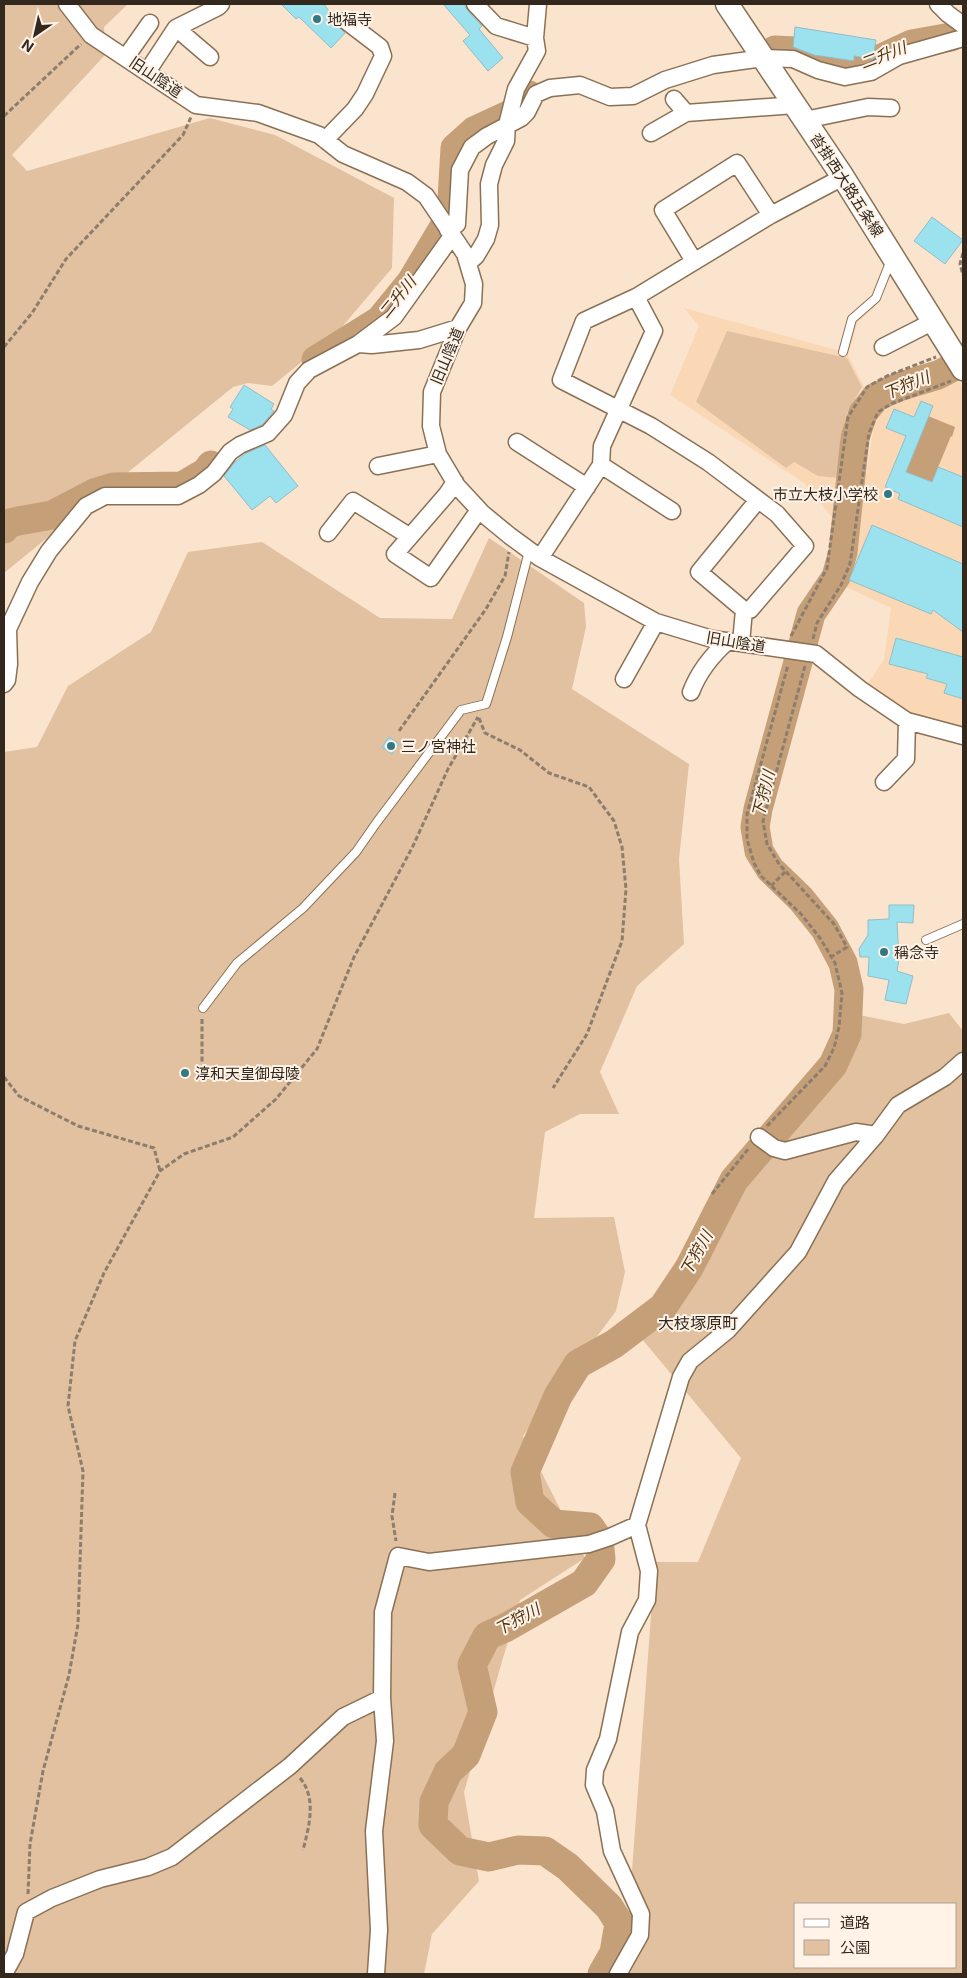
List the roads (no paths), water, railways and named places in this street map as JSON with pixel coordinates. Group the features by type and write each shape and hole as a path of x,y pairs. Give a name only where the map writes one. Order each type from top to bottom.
{"main road":[{"name":"沓掛西大路五条線","path":"727,4 843,177 958,361"}],"street":[{"name":"旧山陰道","path":"67,4 91,35 196,105 258,113 319,136 343,154 407,182 426,196 464,254 474,284 473,303 458,328 432,392 431,426 438,454 455,482 479,510 510,536 534,555 656,622 712,639 816,654 860,689 906,721 963,736"},
{"path":"147,72 176,28 221,4"},
{"path":"475,4 496,26 535,38"},
{"path":"468,263 476,256 490,225 489,184 494,165 506,141 507,125 516,89 537,51 535,38 538,4"},
{"path":"938,4 963,25"},
{"path":"325,140 355,109 365,94 384,56 380,47 346,21"},
{"path":"126,57 150,23"},
{"path":"176,28 210,57"},
{"path":"4,684 7,680 9,664 8,629 30,582 49,551 82,510 105,496 178,496 199,485 214,473 230,452 240,445 268,433 278,424 302,376 330,358 358,344 394,318 457,224 460,170 472,147 487,136 521,118 527,112 536,94 550,88 580,85 610,97 633,96 665,80 713,65 764,58 793,59 818,70 845,77 871,72 899,56 963,38"},
{"path":"674,99 686,113"},
{"path":"651,133 686,113 800,112 868,107 891,108"},
{"path":"694,261 663,210 737,163 771,215"},
{"path":"758,500 699,572 744,610 750,610 805,546 777,514 708,462 651,426 561,380 584,321 636,297 771,215 843,177"},
{"path":"534,555 587,487 601,465 602,446 654,331 636,297"},
{"path":"884,347 934,321"},
{"path":"358,344 372,345 419,340 458,328"},
{"path":"517,442 587,487"},
{"path":"378,466 438,454"},
{"path":"601,465 672,512"},
{"path":"455,482 447,494 395,554 431,578 479,510"},
{"path":"328,533 353,501 409,536"},
{"path":"691,692 697,677 712,656 734,642 744,610"},
{"path":"624,679 656,622"},
{"path":"884,782 906,759 906,721"},
{"path":"618,1974 640,1935 642,1914 612,1851 605,1811 594,1784 595,1770 608,1739 630,1632 647,1600 649,1571 638,1525 680,1377 690,1361 728,1330 798,1252 836,1181 876,1135 898,1105 945,1077 963,1061"},
{"path":"759,1137 774,1148 785,1151 856,1132 876,1135"},
{"path":"376,1974 379,1930 374,1830 385,1741 382,1698 382,1612 398,1556 430,1562 589,1544 638,1525"},
{"path":"4,1974 15,1954 26,1912 52,1898 100,1879 148,1867 172,1857 290,1766 342,1717 382,1698"}],"lane":[{"path":"843,352 852,320 876,298 893,256"},
{"path":"203,1008 237,963 303,908 356,852 376,822 461,710 486,704 534,555"},
{"path":"926,940 963,924"}],"waterway":[{"name":"二升川","path":"775,50 796,51 830,66 850,67 867,65 912,44 951,37"},
{"name":"二升川","path":"316,360 380,320 411,282 451,215 455,148 474,131 519,110 529,95"},
{"name":"下狩川","path":"602,1974 614,1953 619,1923 609,1907 568,1867 545,1851 518,1850 489,1857 460,1851 433,1825 434,1802 448,1772 466,1755 483,1712 472,1665 487,1636 507,1627 584,1583 601,1559 599,1540 590,1527 554,1524 530,1502 525,1472 558,1396 578,1364 614,1344 663,1307 689,1268 734,1180 833,1065 847,1034 849,989 843,963 825,929 801,899 770,869 759,851 755,827 758,809 811,614 836,577 843,552 855,438 863,413 876,397 898,387 938,375 963,362"},
{"name":"二升川","path":"4,529 7,524 52,515 94,493 114,487 182,486 206,472 211,465"}],"place":[{"name":"地福寺","path":"317,19"},
{"name":"市立大枝小学校","path":"888,494"},
{"name":"三ノ宮神社","path":"391,746"},
{"name":"稱念寺","path":"884,952"},
{"name":"淳和天皇御母陵","path":"185,1073"}],"district":[{"name":"大枝塚原町","path":"698,1323"}]}
